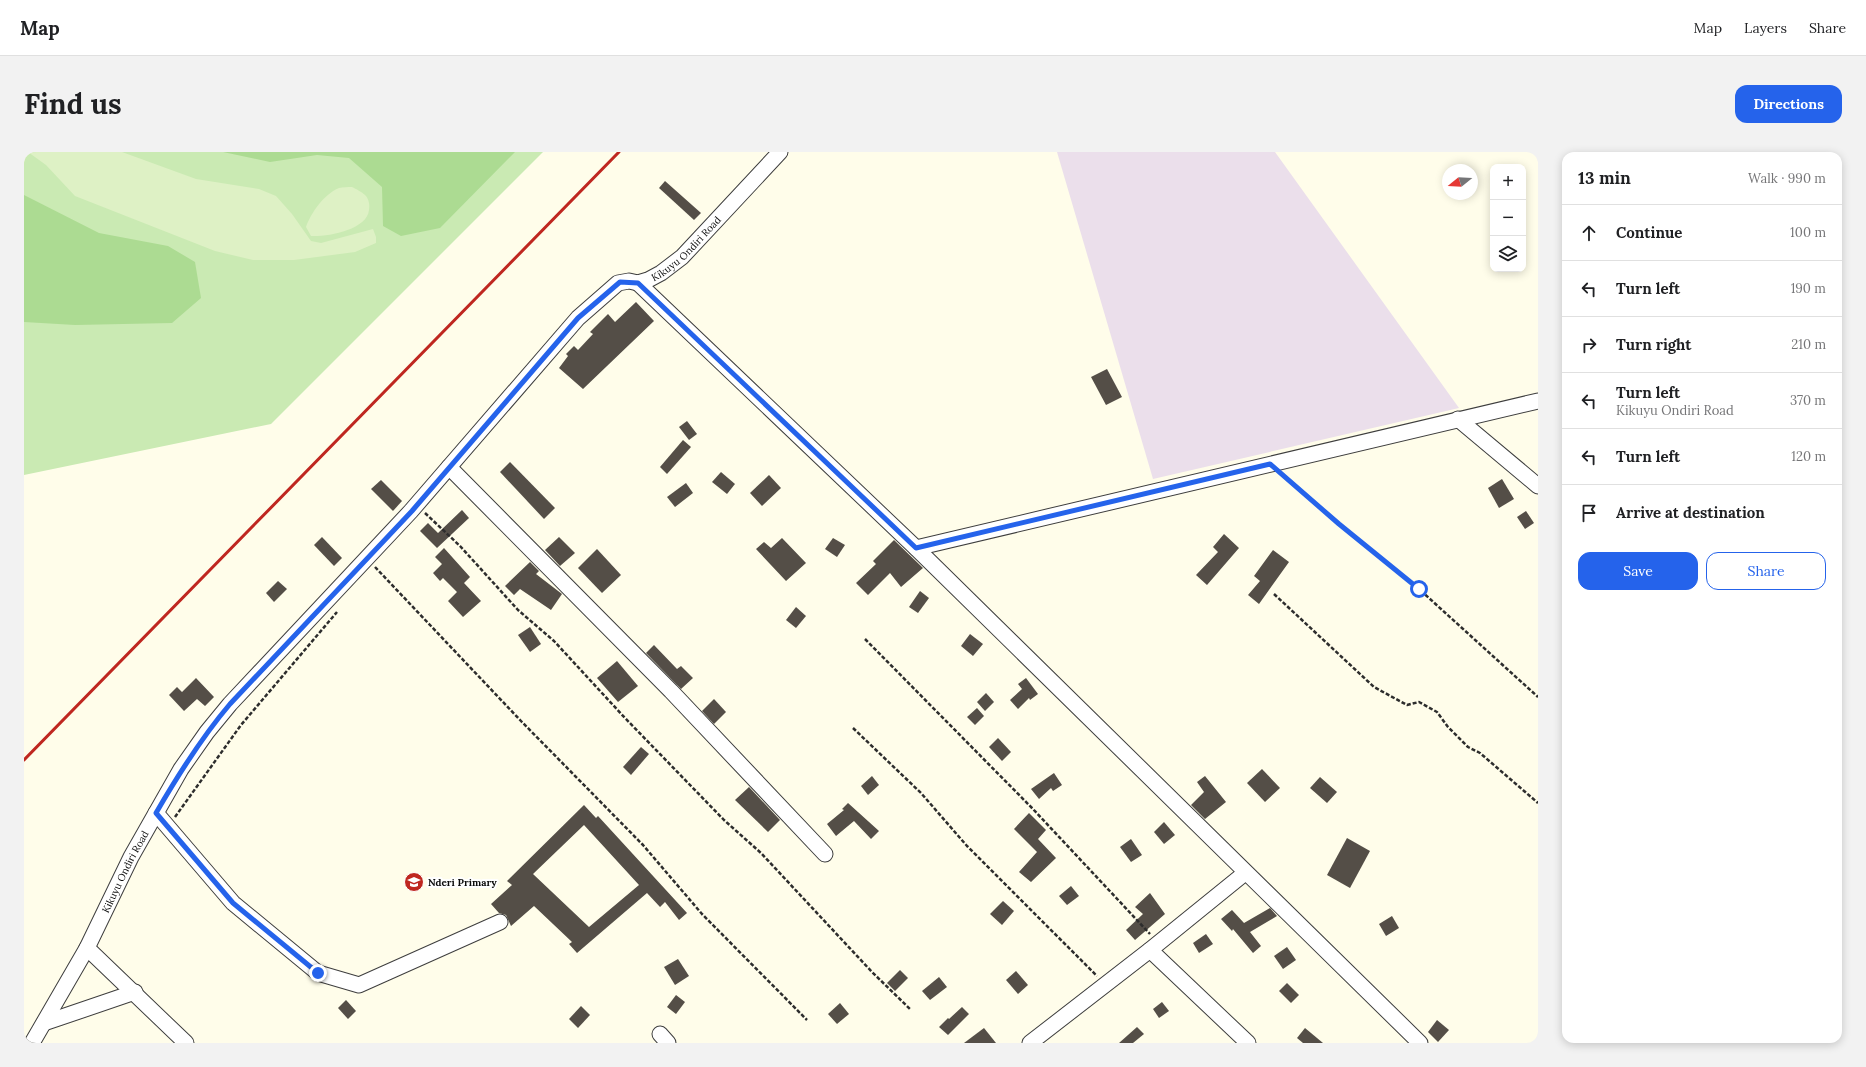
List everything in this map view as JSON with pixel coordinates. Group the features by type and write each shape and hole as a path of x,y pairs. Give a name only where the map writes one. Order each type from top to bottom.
{"street":[{"name":"Kikuyu Ondiri Road","path":"32,1043 87,948 131,857 181,769 207,732 230,704 412,511 578,318 618,283 638,283 661,273 682,257 780,152"},
{"path":"638,283 916,548 1245,873 1420,1043"},
{"path":"916,548 1538,401"},
{"path":"1458,419 1538,486"},
{"path":"449,467 671,691 825,854"},
{"path":"156,813 233,903 318,973 359,985 500,922"},
{"path":"1030,1043 1154,947 1245,873"},
{"path":"1154,947 1248,1043"},
{"path":"87,948 135,992 186,1043"},
{"path":"44,1023 135,992"}],"path":[{"path":"1270,464 1339,524 1419,589 1538,697"},
{"path":"421,510 460,546 518,610 554,641 625,718 724,820 761,853 872,972 911,1010"},
{"path":"370,573 375,567 417,609 521,721 643,845 702,914 807,1020"},
{"path":"1274,594 1374,687 1407,705 1419,702 1437,712 1448,727 1468,747 1480,753 1538,803"},
{"path":"171,823 241,725 339,610"},
{"path":"865,639 1022,798 1154,947"},
{"path":"853,728 921,793 967,846 1102,980"}],"shaded area":[{"path":"1057,152 1275,152 1459,408 1153,479"}],"green space":[{"path":"24,152 543,152 271,424 24,475"},
{"path":"28,152 122,152 196,179 259,189 276,196 292,214 311,241 321,243 373,229 376,237 376,243 355,252 294,260 253,260 215,251 75,196 46,165"},
{"path":"223,152 515,152 440,228 401,236 383,226 382,187 349,158 317,155 270,162"},
{"path":"352,187 365,195 369,202 367,217 361,223 345,231 327,235 311,236 306,227 311,216 323,199 339,188"},
{"path":"24,195 99,233 168,246 195,262 201,298 172,323 75,325 24,322"}],"building":[{"path":"665,181 701,213 694,220 659,188"},
{"path":"636,302 654,321 583,389 559,368 568,356 566,354 574,346 578,350 593,334 590,332 608,314 615,322"},
{"path":"1107,369 1122,397 1106,405 1091,377"},
{"path":"687,421 697,434 689,440 679,427"},
{"path":"683,440 691,447 667,474 660,467"},
{"path":"510,462 555,508 544,519 500,472"},
{"path":"721,472 735,484 727,494 712,482"},
{"path":"769,475 781,488 762,506 750,493"},
{"path":"1502,479 1514,499 1499,508 1488,488"},
{"path":"381,480 402,501 393,511 371,489"},
{"path":"686,483 693,493 675,507 667,497"},
{"path":"462,510 469,518 437,548 420,531 428,523 438,533"},
{"path":"1526,511 1534,523 1525,529 1517,517"},
{"path":"1224,534 1239,548 1207,585 1196,575 1218,552 1213,547"},
{"path":"322,537 342,558 334,566 314,545"},
{"path":"559,537 575,553 560,566 545,550"},
{"path":"782,538 806,563 786,581 756,549 764,542 771,548"},
{"path":"833,538 845,545 837,557 825,549"},
{"path":"894,540 923,568 901,587 890,573 868,595 856,583 876,564 873,561"},
{"path":"444,548 470,577 464,583 481,601 463,617 448,601 457,592 443,578 440,581 433,573 442,564 435,557"},
{"path":"597,549 621,575 602,593 578,568"},
{"path":"1273,550 1289,562 1259,604 1248,595 1260,581 1254,576"},
{"path":"530,562 539,571 536,574 562,594 551,610 520,589 514,595 505,586"},
{"path":"278,581 287,589 274,602 266,593"},
{"path":"920,591 929,598 918,613 909,607"},
{"path":"796,607 806,616 796,628 786,620"},
{"path":"530,627 541,644 530,652 518,635"},
{"path":"970,634 983,644 973,656 961,646"},
{"path":"654,645 677,669 681,666 693,678 681,689 646,653"},
{"path":"617,661 638,686 618,702 597,678"},
{"path":"196,678 214,697 205,706 197,699 184,711 169,695 177,687 182,692"},
{"path":"1026,678 1038,694 1030,700 1029,698 1018,709 1010,700 1022,689 1018,684"},
{"path":"986,693 994,702 985,711 977,702"},
{"path":"714,699 726,712 714,724 702,711"},
{"path":"977,708 984,716 975,725 967,717"},
{"path":"998,738 1011,752 1002,761 989,747"},
{"path":"641,747 649,754 631,775 623,767"},
{"path":"1262,769 1280,788 1265,802 1247,783"},
{"path":"1054,773 1062,785 1053,791 1051,788 1039,799 1031,789"},
{"path":"872,776 879,785 868,795 861,786"},
{"path":"1205,776 1226,802 1205,819 1191,805 1204,792 1197,782"},
{"path":"1320,777 1337,792 1327,803 1310,788"},
{"path":"749,787 780,820 768,832 735,800"},
{"path":"848,803 879,831 871,839 854,821 836,836 827,824 844,810 842,809"},
{"path":"584,805 596,818 598,816 687,913 679,920 665,902 660,907 647,893 577,953 569,944 572,942 534,906 511,926 506,915 499,913 491,904 512,885 507,881","holes":["584,825 639,885 589,927 533,874"]},
{"path":"1029,813 1046,830 1038,839 1056,858 1031,882 1019,872 1037,852 1014,829"},
{"path":"1164,822 1175,835 1164,844 1154,832"},
{"path":"1347,838 1370,851 1350,888 1327,875"},
{"path":"1131,839 1142,855 1131,862 1120,847"},
{"path":"1071,886 1079,896 1067,905 1059,896"},
{"path":"1150,893 1165,914 1135,940 1126,930 1143,914 1135,907"},
{"path":"1003,901 1014,911 1002,925 990,914"},
{"path":"1270,908 1277,916 1250,932 1261,946 1253,953 1233,929 1232,931 1221,919 1232,910 1244,923"},
{"path":"1392,916 1399,928 1386,936 1379,924"},
{"path":"1206,934 1213,944 1199,953 1193,943"},
{"path":"1287,947 1296,960 1283,969 1274,956"},
{"path":"678,959 689,976 675,985 664,967"},
{"path":"900,970 908,978 895,991 887,983"},
{"path":"1016,971 1028,985 1018,994 1006,980"},
{"path":"939,977 947,987 930,1000 922,991"},
{"path":"1287,983 1299,995 1291,1003 1279,991"},
{"path":"676,995 685,1002 676,1014 667,1007"},
{"path":"346,1000 356,1011 348,1019 338,1008"},
{"path":"1162,1002 1169,1011 1159,1018 1153,1009"},
{"path":"840,1003 849,1014 837,1024 828,1014"},
{"path":"581,1006 590,1015 578,1028 569,1019"},
{"path":"962,1007 969,1014 948,1035 939,1027"},
{"path":"1437,1020 1449,1030 1438,1042 1428,1032"},
{"path":"1137,1027 1144,1034 1133,1043 1119,1043"},
{"path":"984,1028 996,1043 964,1043"},
{"path":"1305,1028 1323,1043 1303,1043 1297,1038"}],"railway":[{"path":"24,760 619,152"}],"place":[{"name":"Nderi Primary","path":"414,882"}],"route":[{"path":"318,973 233,903 156,813 181,769 207,732 230,704 412,511 511,394 578,318 620,282 638,283 916,548 1270,464 1339,524 1419,589"}]}
